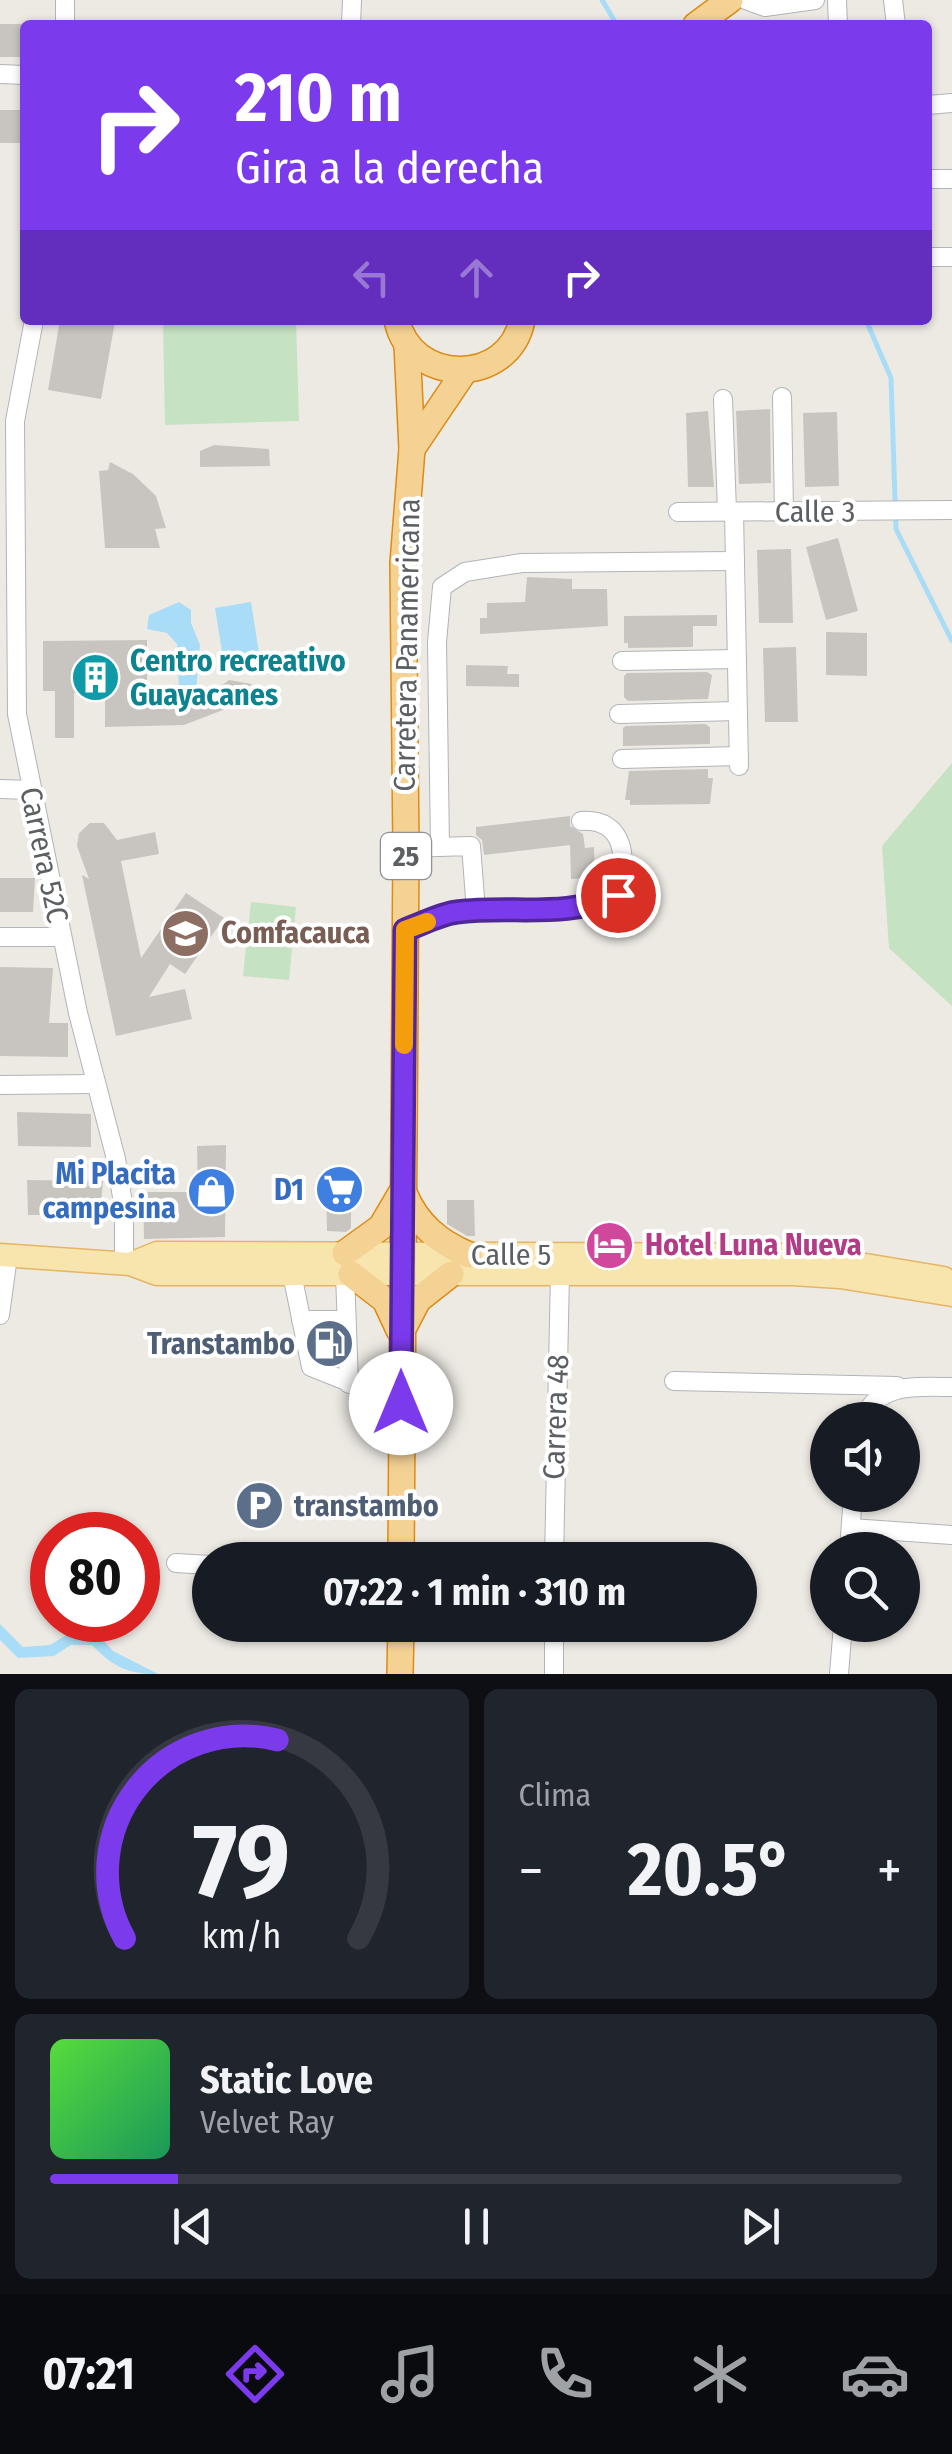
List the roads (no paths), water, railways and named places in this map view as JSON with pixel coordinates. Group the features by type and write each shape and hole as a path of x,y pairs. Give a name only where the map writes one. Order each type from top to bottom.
{"highway":[{"path":"703,20 730,0"},
{"name":"Carretera Panamericana","path":"398,325 406,345 412,449 403,564 406,848 401,1542"},
{"path":"406,345 432,366 464,372 500,358 512,344 520,325"},
{"name":"Carretera Panamericana","path":"412,449 464,372"},
{"path":"402,1188 420,1223 460,1264 418,1300 407,1318 402,1339"},
{"path":"402,1188 381,1227 347,1267 385,1300 402,1339"},
{"path":"400,1642 400,1674"}],"main road":[{"name":"Calle 5","path":"127,1264 157,1253 347,1267"},
{"name":"Calle 5","path":"4,1255 127,1264 157,1274 292,1274 402,1264 805,1254 952,1280"},
{"name":"Calle 5","path":"460,1264 560,1274 840,1277 952,1295"}],"street":[{"path":"746,0 766,16 815,0"},
{"name":"Carrera 52C","path":"33,325 15,421 9,499 8,642 30,790 119,1176 127,1264"},
{"path":"782,397 784,512"},
{"path":"622,759 739,761 735,560 723,399"},
{"name":"Calle 3","path":"678,512 952,510"},
{"path":"440,846 437,642 442,587 465,572 522,563 735,560"},
{"path":"622,661 737,659"},
{"path":"620,714 738,712"},
{"path":"0,789 30,790"},
{"path":"405,930 453,912 551,912 594,906 618,895 624,851 615,832 603,822 581,821"},
{"path":"406,848 471,846 476,911"},
{"path":"0,937 61,936"},
{"path":"0,1085 95,1084"},
{"path":"0,1315 4,1255"},
{"path":"347,1267 349,1384"},
{"path":"292,1274 310,1367 401,1403"},
{"name":"Carrera 48","path":"554,1542 560,1274"},
{"path":"300,1320 346,1320"},
{"path":"674,1381 952,1387"},
{"path":"879,1402 898,1386"},
{"path":"851,1532 852,1512"},
{"path":"851,1528 952,1534"},
{"path":"176,1563 192,1564"},
{"path":"554,1642 554,1674"},
{"path":"839,1674 842,1642"}],"water":[{"path":"179,602 191,610 191,623 200,645 196,690 179,691 177,644 167,633 147,629 149,615"},
{"path":"251,602 260,659 224,664 215,608"},
{"path":"0,1624 23,1647 55,1642 105,1642 113,1651 158,1674 122,1668 92,1645 71,1645 54,1656 18,1658 0,1640"}],"waterway":[{"path":"602,0 614,20"},
{"path":"868,325 891,378 896,529 952,641"}],"place":[{"name":"Centro recreativo Guayacanes","path":"95,678"},
{"name":"Comfacauca","path":"186,933"},
{"name":"D1","path":"339,1190"},
{"name":"Mi Placita campesina","path":"211,1191"},
{"name":"Hotel Luna Nueva","path":"610,1245"},
{"name":"Transtambo","path":"330,1344"},
{"name":"transtambo","path":"259,1506"}]}
